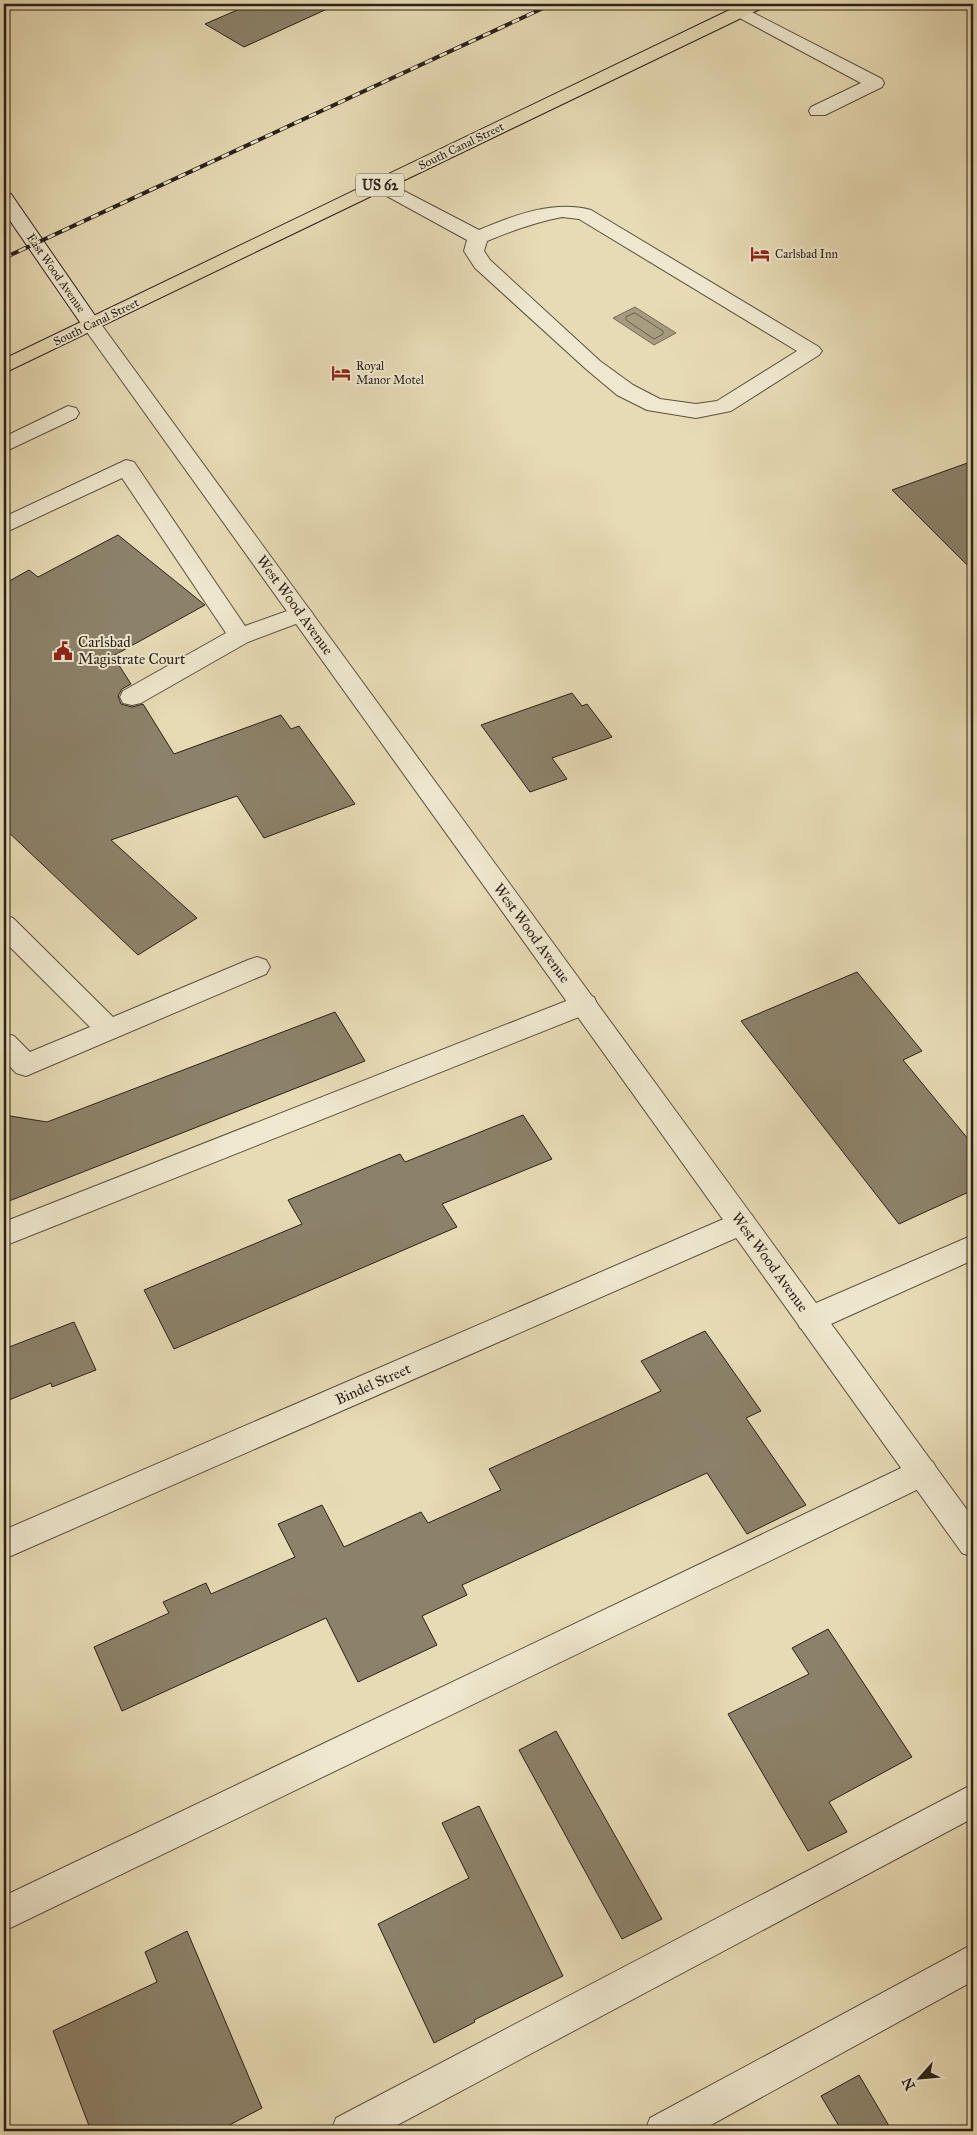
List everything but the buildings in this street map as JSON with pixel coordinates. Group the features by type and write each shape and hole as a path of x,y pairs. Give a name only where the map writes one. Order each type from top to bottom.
{"highway":[{"name":"South Canal Street","path":"4,366 748,8"}],"street":[{"path":"748,8 875,83 818,111"},
{"path":"381,184 478,238"},
{"name":"East Wood Avenue","path":"6,205 91,324"},
{"path":"562,211 584,214 812,351 723,406 696,411 655,405 625,390 593,365 482,264 474,251 478,238 526,218 562,211"},
{"name":"West Wood Avenue","path":"91,324 973,1543"},
{"path":"4,445 68,413"},
{"path":"4,526 126,467 240,636"},
{"path":"132,697 240,636 301,614"},
{"path":"4,925 110,1030"},
{"path":"4,1043 26,1065 257,967"},
{"path":"4,1234 584,1004"},
{"name":"Bindel Street","path":"4,1545 742,1224"},
{"path":"811,1319 973,1247"},
{"path":"4,1914 922,1472"},
{"path":"348,2131 973,1800"},
{"path":"663,2131 973,1962"}],"water":[{"path":"635,307 676,333 654,345 613,318"}],"railway":[{"path":"4,258 552,4"}],"place":[{"name":"Carlsbad Inn","path":"760,254"},
{"name":"Royal Manor Motel","path":"341,373"},
{"name":"Carlsbad Magistrate Court","path":"63,651"}]}
